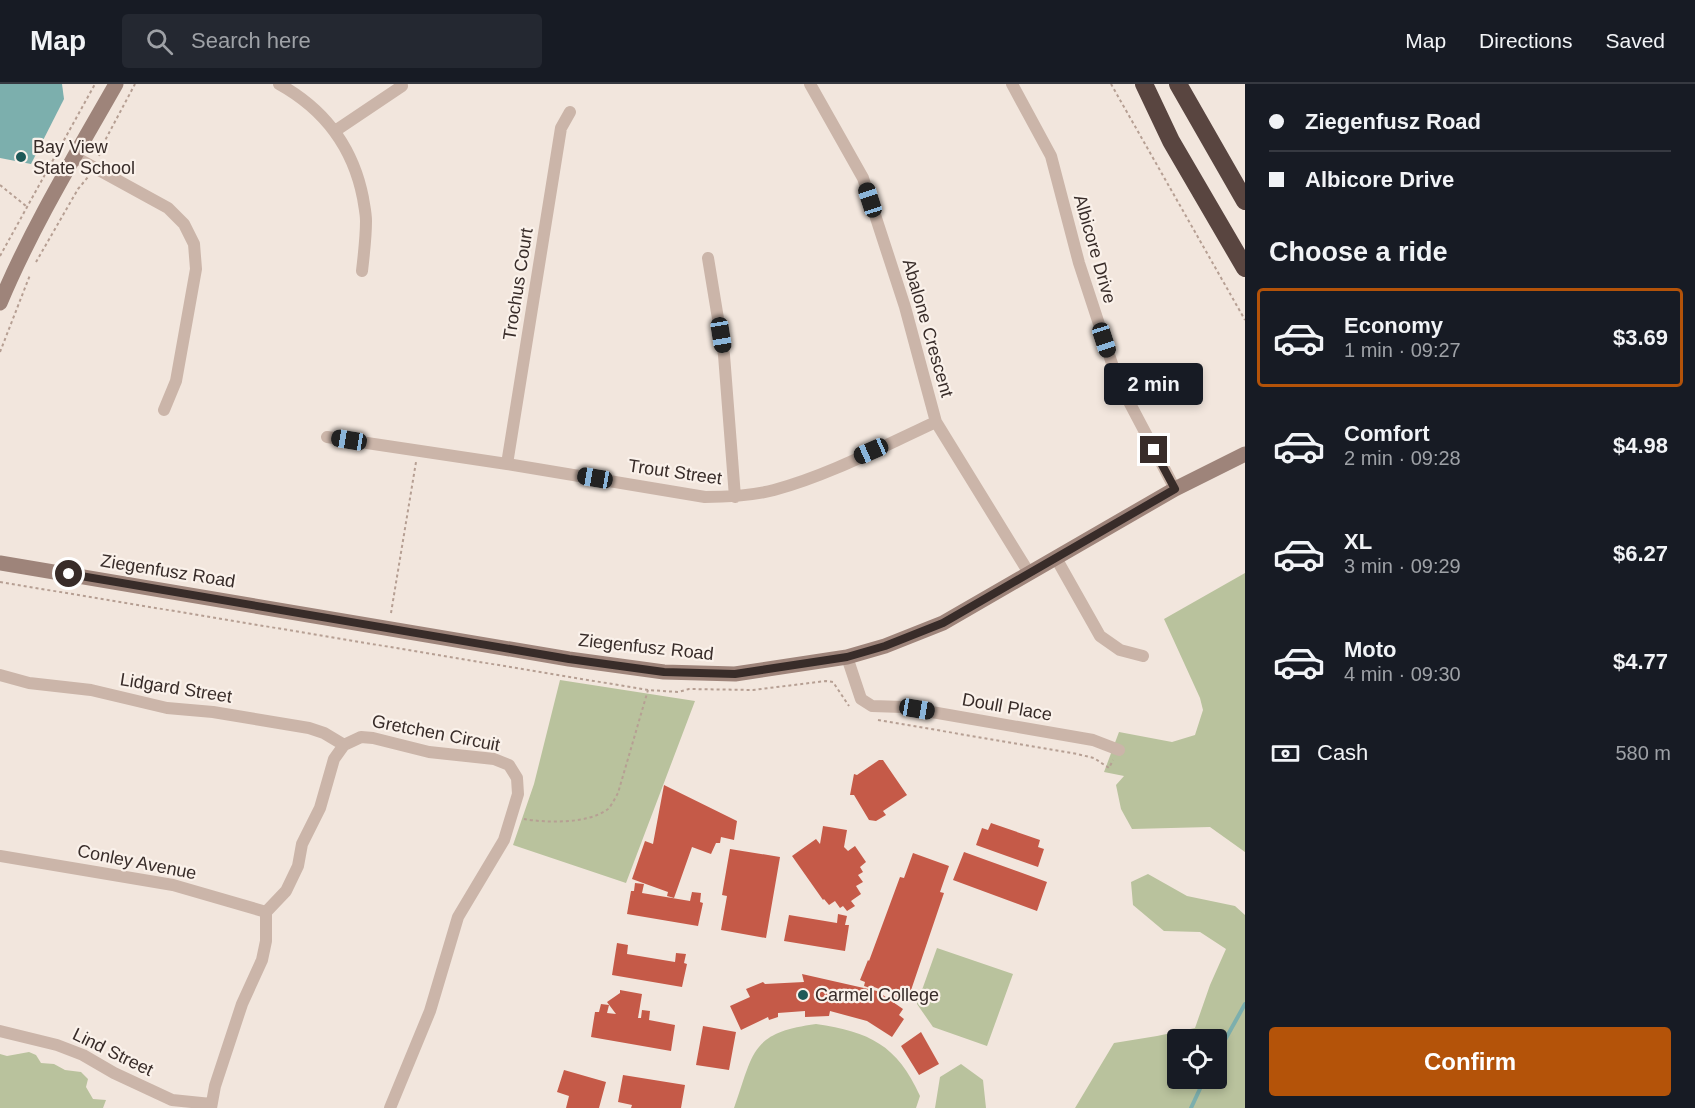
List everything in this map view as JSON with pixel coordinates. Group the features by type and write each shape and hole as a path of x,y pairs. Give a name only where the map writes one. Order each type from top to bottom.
{"highway":[{"path":"1144,84 1170,141 1245,268"},
{"path":"1178,84 1245,201"}],"street":[{"path":"0,303 16,266 116,84"},
{"path":"279,84 294,92 321,114 335,131 351,158 361,188 366,219 362,271"},
{"name":"Abalone Crescent","path":"810,84 863,178 905,307 936,422 1029,573"},
{"name":"Albicore Drive","path":"1012,84 1051,156 1079,263 1117,379 1175,489"},
{"path":"335,131 402,86"},
{"name":"Trochus Court","path":"507,464 561,128 570,112"},
{"path":"75,157 168,208 184,224 194,243 196,269 176,381 164,410"},
{"path":"708,258 724,355 735,497"},
{"name":"Trout Street","path":"327,437 705,497 735,497 772,491 807,480 936,422"},
{"name":"Ziegenfusz Road","path":"0,563 569,659 664,672 735,674 847,657 885,646 943,623 1175,489 1245,454"},
{"path":"1056,558 1100,636 1120,650 1143,656"},
{"name":"Doull Place","path":"847,657 861,699 872,706 903,707 1093,740 1119,750"},
{"name":"Lidgard Street","path":"0,675 29,683 91,690 167,708 213,712 309,728 324,733 344,745"},
{"name":"Gretchen Circuit","path":"344,745 361,737 373,738 429,753 494,759 509,765 518,777 518,794 504,840 458,917 430,1011 390,1108"},
{"path":"211,1106 242,1004 262,960 266,941 266,912 286,891 298,866 302,844 320,808 334,759 344,745"},
{"name":"Conley Avenue","path":"0,856 173,885 266,912"},
{"name":"Lind Street","path":"0,1031 57,1045 83,1055 114,1073 172,1100 211,1106"}],"path":[{"path":"0,255 95,84"},
{"path":"0,352 33,268 93,167 135,84"},
{"path":"1112,84 1245,320"},
{"path":"0,185 26,206"},
{"path":"389,627 418,450"},
{"path":"512,817 541,822 561,822 598,815 609,808 618,793 648,690"}],"green space":[{"path":"1245,573 1245,852 1210,827 1132,829 1121,809 1116,785 1124,776 1104,772 1119,732 1172,742 1195,735 1203,710 1200,698 1164,619"},
{"path":"560,680 695,701 626,883 513,845 534,784"},
{"path":"1148,874 1187,896 1235,906 1245,915 1245,1108 1075,1108 1114,1043 1167,1034 1167,1089 1227,1089 1227,1029 1190,1029 1195,1028 1226,949 1200,932 1164,931 1133,905 1131,882"},
{"path":"937,948 1013,974 987,1046 933,1027 917,1004"},
{"path":"816,1024 852,1031 880,1044 891,1053 902,1064 920,1096 916,1108 734,1108 751,1059 758,1048 778,1033"},
{"path":"29,1052 36,1055 41,1063 54,1064 65,1070 81,1072 88,1079 86,1087 93,1099 106,1100 103,1108 0,1108 0,1054 7,1056"},
{"path":"961,1064 983,1080 986,1108 935,1108 940,1077"}],"water":[{"name":"Bay View State School","path":"0,84 62,84 64,99 31,164 0,158"}],"building":[{"path":"879,760 883,760 907,795 883,811 886,815 876,821 869,820 854,795 850,795 854,774 857,775"},
{"path":"664,785 737,821 734,840 721,837 720,843 716,843 711,854 692,847 674,898 667,896 668,892 632,879 645,841 653,844"},
{"path":"991,823 1040,840 1038,847 1044,849 1038,867 976,845 982,828 988,830"},
{"path":"823,826 847,830 844,847 848,851 855,846 866,862 860,867 863,872 858,875 863,882 856,886 861,894 851,901 855,906 847,911 843,906 840,908 835,901 829,905 823,900 792,856 816,839 820,844"},
{"path":"730,849 780,857 766,938 721,930 727,896 722,895"},
{"path":"964,852 1047,882 1037,911 953,880"},
{"path":"913,853 949,866 940,892 944,893 907,1002 891,997 892,994 874,987 873,989 864,986 865,982 860,980 900,877 904,878"},
{"path":"635,883 644,884 642,893 690,901 692,892 701,893 700,902 703,903 698,926 627,914 631,891 634,891"},
{"path":"838,914 847,916 845,925 849,925 845,951 784,941 789,915 837,923"},
{"path":"617,943 628,945 627,954 675,962 676,953 686,954 684,963 687,964 682,987 612,975"},
{"path":"802,974 877,991 903,1009 899,1015 904,1019 892,1037 867,1021 830,1011 829,1016 805,1017 805,1011 778,1013 778,1017 769,1020 768,1017 741,1030 730,1006 750,997 746,989 763,982 765,984 804,982"},
{"path":"620,990 642,994 638,1018 641,1018 642,1010 650,1011 649,1020 675,1025 671,1051 591,1037 595,1012 599,1012 601,1004 609,1005 607,1013 616,1014 607,1002 620,993"},
{"path":"703,1026 736,1032 729,1070 696,1065"},
{"path":"921,1032 939,1064 919,1075 901,1046"},
{"path":"564,1070 606,1082 599,1108 566,1108 569,1096 557,1092"},
{"path":"623,1075 685,1085 681,1108 631,1108 632,1105 618,1102"}],"waterway":[{"path":"1227,1036 1245,1004"},
{"path":"1191,1108 1200,1089"}],"place":[{"name":"Bay View State School","path":"21,157"},
{"name":"Carmel College","path":"803,995"}],"route":[{"path":"69,574 569,659 664,672 735,674 789,668 847,657 885,646 943,623 1175,489 1154,450"}]}
